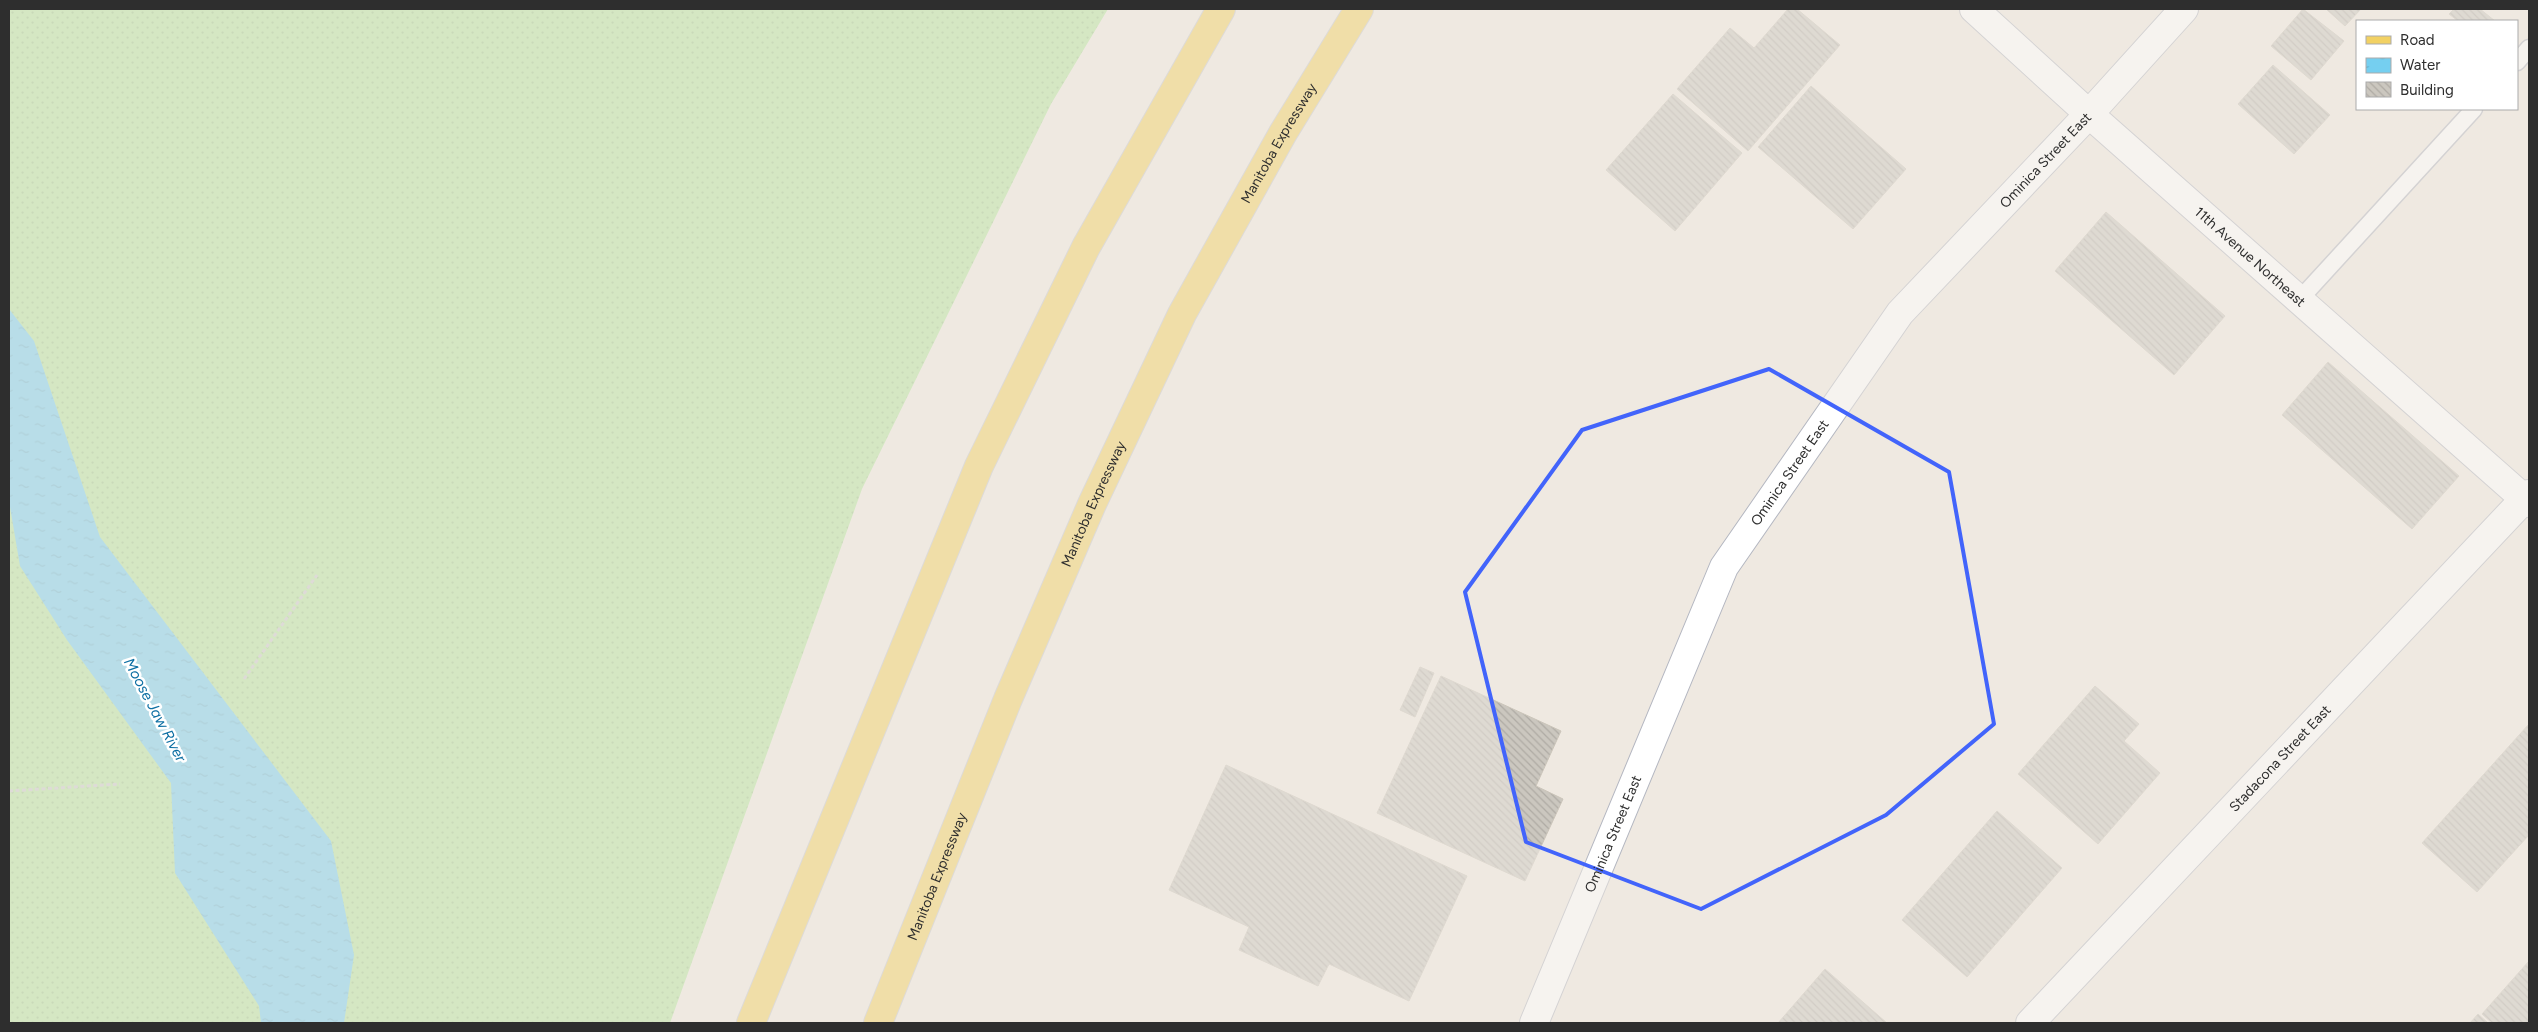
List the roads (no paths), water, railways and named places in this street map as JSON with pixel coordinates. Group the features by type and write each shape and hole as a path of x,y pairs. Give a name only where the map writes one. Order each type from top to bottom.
{"main road":[{"path":"751,1023 979,466 1086,247 1221,9"},
{"name":"Manitoba Expressway","path":"878,1023 1012,690 1092,504 1182,314 1283,133 1359,9"}],"street":[{"name":"11th Avenue Northeast","path":"1974,9 2089,114 2528,498"},
{"name":"Ominica Street East","path":"1534,1023 1724,567 1900,313 2089,114 2184,9"},
{"name":"Stadacona Street East","path":"2030,1023 2528,498"}],"lane":[{"path":"2518,61 2529,48"},
{"path":"2300,299 2473,110"}],"water":[{"name":"Moose Jaw River","path":"9,309 34,341 100,537 331,841 354,955 344,1023 261,1023 259,1006 175,873 171,783 67,640 20,566 9,501"}]}
